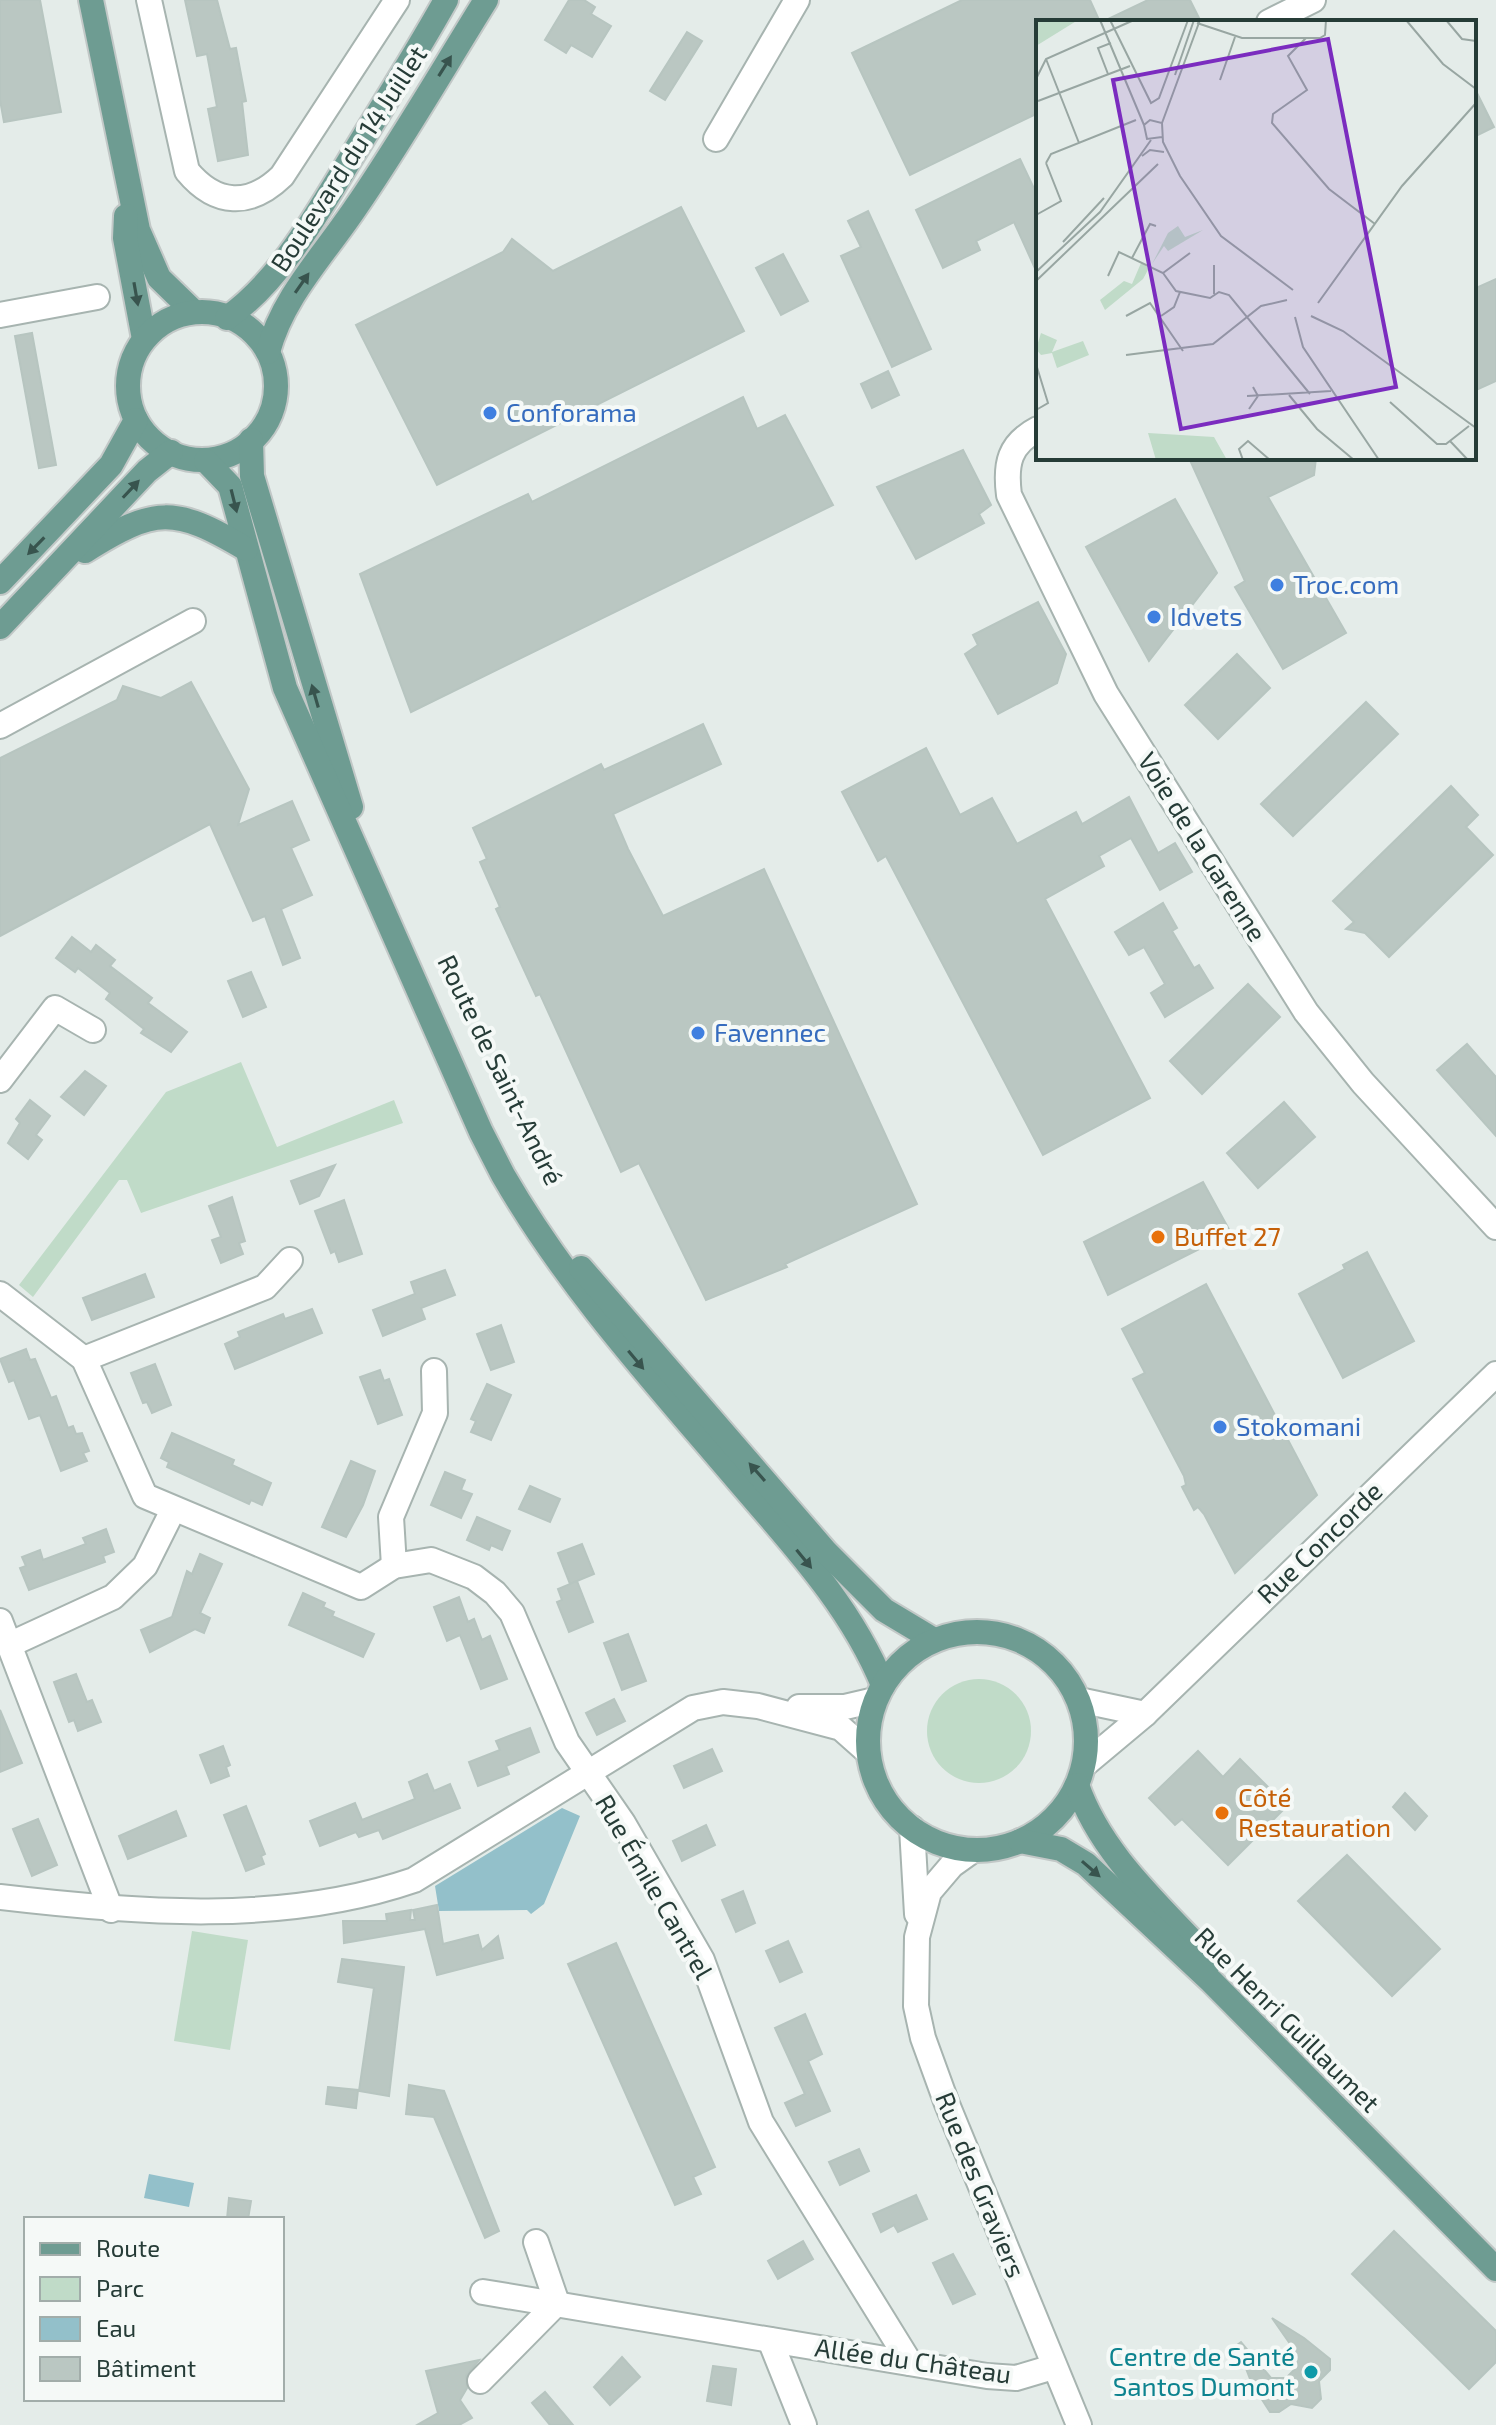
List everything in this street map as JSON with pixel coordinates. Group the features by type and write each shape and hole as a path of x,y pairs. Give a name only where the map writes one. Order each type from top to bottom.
{"main road":[{"path":"91,0 138,230 159,278 194,312"},
{"name":"Boulevard du 14 Juillet","path":"227,318 263,286 305,229 446,0"},
{"name":"Boulevard du 14 Juillet","path":"268,352 275,325 286,305 355,210 486,0"},
{"path":"128,193 125,238 144,339"},
{"path":"194,312 227,318 249,329 268,352 276,384 273,406 251,440 234,452 206,461 171,452 151,439 136,420 128,399 131,364 144,339 166,320 194,312"},
{"path":"0,582 111,465 136,420"},
{"name":"Route de Saint-André","path":"251,440 252,476 352,812 454,1048 519,1184 561,1245 826,1552 884,1610 934,1640"},
{"path":"0,627 147,471 171,452"},
{"name":"Route de Saint-André","path":"206,461 230,486 291,703 481,1132 503,1175 539,1238 598,1315 830,1591 865,1641 879,1692"},
{"path":"55,569 129,523 151,517 200,524 246,549"},
{"path":"977,1632 1020,1641 1059,1668 1079,1700 1086,1743 1080,1775 1054,1818 1020,1841 973,1850 948,1846 912,1828 880,1790 868,1752 870,1717 879,1692 910,1655 934,1640 977,1632"},
{"name":"Rue Henri Guillaumet","path":"1080,1775 1096,1830 1122,1863 1217,1968 1496,2251"},
{"name":"Rue Henri Guillaumet","path":"1020,1841 1061,1849 1086,1864 1211,1981 1496,2269"}],"street":[{"path":"149,0 187,171 200,187 221,197 245,198 267,191 282,176 397,0"},
{"path":"716,139 797,0"},
{"path":"1273,20 1313,0"},
{"path":"0,315 97,297"},
{"name":"Voie de la Garenne","path":"1036,431 1011,450 1006,472 1009,495 1106,694 1306,1012 1363,1083 1496,1227"},
{"path":"0,726 193,621"},
{"path":"0,1080 55,1008 93,1030"},
{"path":"84,1359 265,1287 290,1260"},
{"path":"0,1294 84,1359 145,1496 361,1587 394,1566 391,1517 435,1413 434,1371"},
{"name":"Rue Concorde","path":"1080,1775 1496,1374"},
{"path":"11,1644 113,1597 145,1566 173,1510"},
{"name":"Rue Émile Cantrel","path":"394,1566 431,1560 474,1577 495,1593 512,1613 567,1742 623,1823 702,1960 761,2122 910,2363"},
{"path":"0,1621 111,1910"},
{"path":"0,1897 111,1910 233,1910 376,1893 414,1880 693,1708 723,1702 758,1706 845,1707 879,1692"},
{"path":"1079,1700 1145,1714"},
{"path":"758,1706 841,1728 868,1752"},
{"path":"912,1828 917,1937"},
{"path":"917,1937 934,1882 973,1850"},
{"name":"Rue des Graviers","path":"917,1937 914,1977 923,2038 1053,2367 1079,2425"},
{"path":"480,2381 557,2303 536,2242"},
{"name":"Allée du Château","path":"483,2292 1016,2378 1053,2367"},
{"path":"770,2340 804,2425"}],"green space":[{"path":"241,1062 277,1147 394,1100 403,1123 141,1213 127,1180 119,1180 33,1297 19,1285 166,1092"},
{"path":"979,1679 999,1683 1022,1702 1031,1731 1027,1751 1008,1774 979,1783 959,1779 936,1760 927,1731 931,1711 950,1688"},
{"path":"192,1931 248,1940 230,2050 174,2041"}],"water":[{"path":"562,1808 580,1816 544,1904 531,1914 527,1910 439,1911 435,1886"},
{"path":"149,2174 194,2183 189,2207 144,2198"}],"building":[{"path":"0,0 40,0 61,112 4,122 0,100"},
{"path":"185,0 217,0 230,49 236,48 246,101 242,102 248,155 218,161 208,109 217,107 207,54 197,56"},
{"path":"569,0 584,0 595,7 591,14 611,26 592,57 571,45 566,53 545,40"},
{"path":"962,0 1090,0 1099,20 1036,20 1036,114 910,175 852,53"},
{"path":"1148,0 1190,0 1200,20 1106,20"},
{"path":"687,32 702,41 665,100 650,91"},
{"path":"1476,91 1494,127 1476,136"},
{"path":"1020,159 1036,193 1036,271 1014,222 976,241 980,250 943,268 916,210"},
{"name":"Conforama","path":"681,207 744,331 437,485 356,325 503,252 512,239 553,271"},
{"path":"868,211 931,349 892,367 841,256 861,247 848,221"},
{"path":"783,254 808,301 781,315 756,268"},
{"path":"1496,279 1496,381 1476,390 1476,288"},
{"path":"32,333 56,465 39,468 15,336"},
{"path":"888,371 899,395 872,408 861,384"},
{"path":"743,397 757,429 785,415 833,505 411,712 360,574 528,494 532,502"},
{"path":"963,450 991,505 979,514 984,523 916,559 877,487"},
{"name":"Troc.com","path":"1190,460 1316,460 1314,475 1268,497 1346,633 1283,669 1235,587 1245,581"},
{"name":"Idvets","path":"1175,499 1217,573 1149,661 1086,547"},
{"path":"1038,602 1066,654 1057,683 998,714 965,654 978,645 973,635"},
{"path":"1237,654 1270,688 1218,739 1185,705"},
{"path":"191,682 249,789 238,825 292,801 309,840 291,848 312,895 281,909 300,958 283,965 265,916 253,921 210,824 0,936 0,758 117,700 123,686 161,698"},
{"path":"1366,702 1398,734 1293,836 1261,804"},
{"name":"Favennec","path":"703,724 721,764 613,814 628,849 663,916 764,869 917,1204 785,1264 787,1267 706,1300 639,1163 621,1172 540,994 536,996 496,909 500,907 480,862 487,859 473,828 601,764 604,770"},
{"path":"926,748 960,815 992,798 1017,844 1076,812 1082,824 1129,797 1158,853 1175,843 1192,872 1160,890 1131,838 1099,856 1104,866 1045,899 1150,1098 1043,1155 886,856 878,861 842,792"},
{"path":"1451,786 1478,815 1466,827 1493,855 1389,957 1365,933 1346,929 1354,922 1333,901"},
{"path":"1163,903 1177,928 1172,931 1194,968 1199,965 1213,988 1165,1017 1151,993 1165,984 1144,947 1129,955 1115,932"},
{"path":"72,937 91,952 96,945 115,960 110,966 152,998 148,1003 187,1032 171,1052 141,1033 144,1029 106,999 110,993 78,968 75,972 56,958"},
{"path":"251,972 266,1007 243,1017 228,981"},
{"path":"1248,984 1280,1017 1202,1094 1170,1061"},
{"path":"1467,1044 1496,1077 1496,1136 1437,1070"},
{"path":"85,1071 106,1086 84,1115 61,1097"},
{"path":"30,1100 50,1116 36,1135 42,1140 28,1159 8,1143 20,1123 16,1119"},
{"path":"1284,1102 1315,1137 1258,1188 1227,1153"},
{"path":"335,1165 319,1196 300,1204 291,1181"},
{"name":"Buffet 27","path":"1203,1182 1231,1233 1108,1295 1084,1242"},
{"path":"232,1197 245,1241 239,1243 243,1254 221,1263 212,1240 221,1237 209,1206"},
{"path":"344,1200 362,1254 339,1262 335,1251 331,1253 315,1211"},
{"path":"1367,1252 1414,1341 1343,1378 1299,1294 1345,1269 1343,1265"},
{"path":"445,1270 455,1295 421,1308 425,1319 383,1336 373,1310 415,1294 411,1282"},
{"path":"145,1274 154,1297 92,1320 83,1298"},
{"name":"Stokomani","path":"1206,1284 1317,1495 1235,1573 1204,1514 1198,1507 1194,1510 1182,1487 1186,1485 1184,1476 1133,1379 1145,1373 1122,1329"},
{"path":"312,1309 322,1333 235,1369 225,1344 240,1337 238,1332 283,1314 285,1319"},
{"path":"501,1325 514,1362 491,1370 477,1334"},
{"path":"26,1349 30,1360 35,1359 51,1398 56,1396 68,1428 73,1426 76,1434 82,1433 89,1451 83,1453 87,1461 61,1471 40,1415 29,1419 14,1380 9,1382 0,1359"},
{"path":"155,1364 171,1405 152,1413 147,1402 143,1403 131,1373"},
{"path":"380,1370 384,1381 389,1379 402,1415 378,1424 360,1377"},
{"path":"487,1384 511,1395 491,1440 471,1432 476,1421 471,1419"},
{"path":"172,1433 234,1460 232,1465 271,1483 262,1505 251,1500 249,1504 167,1467 169,1462 161,1458"},
{"path":"351,1461 375,1471 363,1505 346,1537 322,1527"},
{"path":"445,1472 465,1480 461,1490 472,1494 461,1518 431,1505"},
{"path":"530,1486 560,1499 550,1522 519,1509"},
{"path":"477,1517 510,1531 502,1550 491,1545 489,1550 467,1540"},
{"path":"106,1529 114,1552 103,1556 105,1562 29,1590 20,1568 26,1566 22,1557 40,1550 43,1560 86,1544 83,1538"},
{"path":"582,1544 594,1574 570,1584 558,1553"},
{"path":"200,1554 222,1564 200,1613 210,1618 204,1633 195,1629 150,1652 141,1630 172,1617 187,1571 192,1574"},
{"path":"577,1581 593,1622 569,1632 557,1602 562,1600 558,1589"},
{"path":"303,1593 325,1603 323,1607 334,1612 332,1616 374,1634 363,1657 289,1625"},
{"path":"459,1597 468,1622 474,1619 482,1640 490,1636 507,1679 481,1689 460,1635 447,1641 434,1607"},
{"path":"628,1634 646,1681 622,1690 604,1643"},
{"path":"76,1674 87,1702 92,1700 101,1722 78,1731 74,1720 69,1722 54,1682"},
{"path":"614,1699 625,1721 597,1735 586,1713"},
{"path":"0,1710 22,1763 0,1772"},
{"path":"530,1728 539,1752 506,1766 509,1774 478,1786 469,1762 500,1750 496,1741"},
{"path":"223,1746 230,1765 226,1767 229,1776 211,1783 200,1755"},
{"path":"712,1749 722,1771 684,1788 674,1766"},
{"name":"Côté Restauration","path":"1198,1751 1223,1777 1240,1759 1287,1806 1228,1865 1182,1819 1175,1825 1149,1798"},
{"path":"427,1774 434,1791 450,1784 460,1808 383,1839 379,1830 359,1837 356,1832 320,1846 310,1821 355,1803 362,1820 415,1799 409,1782"},
{"path":"1405,1793 1427,1816 1415,1830 1393,1807"},
{"path":"246,1806 265,1854 261,1856 264,1864 246,1871 224,1815"},
{"path":"176,1811 186,1836 128,1859 119,1836"},
{"path":"38,1819 57,1865 32,1876 13,1829"},
{"path":"706,1825 715,1845 682,1861 673,1841"},
{"path":"1347,1855 1440,1949 1392,1996 1298,1901"},
{"path":"743,1891 755,1923 736,1932 722,1900"},
{"path":"437,1905 443,1944 478,1935 482,1950 498,1936 503,1958 437,1975 425,1929 344,1943 343,1921 387,1921 386,1914 411,1910 410,1920 415,1920 413,1910"},
{"path":"788,1941 802,1972 780,1982 766,1951"},
{"path":"616,1943 715,2167 693,2177 701,2194 675,2205 568,1964"},
{"path":"342,1959 404,1967 389,2096 359,2091 374,1988 338,1982"},
{"path":"805,2014 822,2054 808,2061 830,2111 796,2126 785,2103 805,2094 775,2028"},
{"path":"409,2085 444,2091 499,2231 485,2238 434,2117 406,2114"},
{"path":"328,2087 358,2090 356,2108 326,2104"},
{"path":"859,2149 869,2171 840,2185 829,2162"},
{"path":"916,2195 927,2219 898,2232 894,2225 881,2232 873,2214"},
{"path":"229,2198 251,2201 248,2217 227,2217"},
{"path":"1394,2231 1496,2331 1496,2362 1469,2389 1352,2274"},
{"path":"803,2241 813,2259 778,2279 768,2261"},
{"path":"953,2254 975,2294 953,2304 933,2263"},
{"name":"Centre de Santé Santos Dumont","path":"1272,2318 1330,2359 1330,2370 1319,2381 1321,2399 1312,2408 1291,2404 1279,2412 1270,2412 1252,2384 1237,2345 1241,2342 1271,2378 1286,2378 1297,2367 1295,2351"},
{"path":"622,2357 640,2377 610,2405 594,2387"},
{"path":"479,2360 466,2376 467,2388 460,2400 472,2418 459,2425 417,2425 438,2413 426,2371"},
{"path":"713,2366 736,2369 731,2405 707,2401"},
{"path":"545,2392 573,2425 550,2425 532,2403"}],"place":[{"name":"Conforama","path":"490,413"},
{"name":"Troc.com","path":"1277,585"},
{"name":"Idvets","path":"1154,617"},
{"name":"Favennec","path":"698,1033"},
{"name":"Buffet 27","path":"1158,1237"},
{"name":"Stokomani","path":"1220,1427"},
{"name":"Côté Restauration","path":"1222,1813"},
{"name":"Centre de Santé Santos Dumont","path":"1311,2372"}]}
